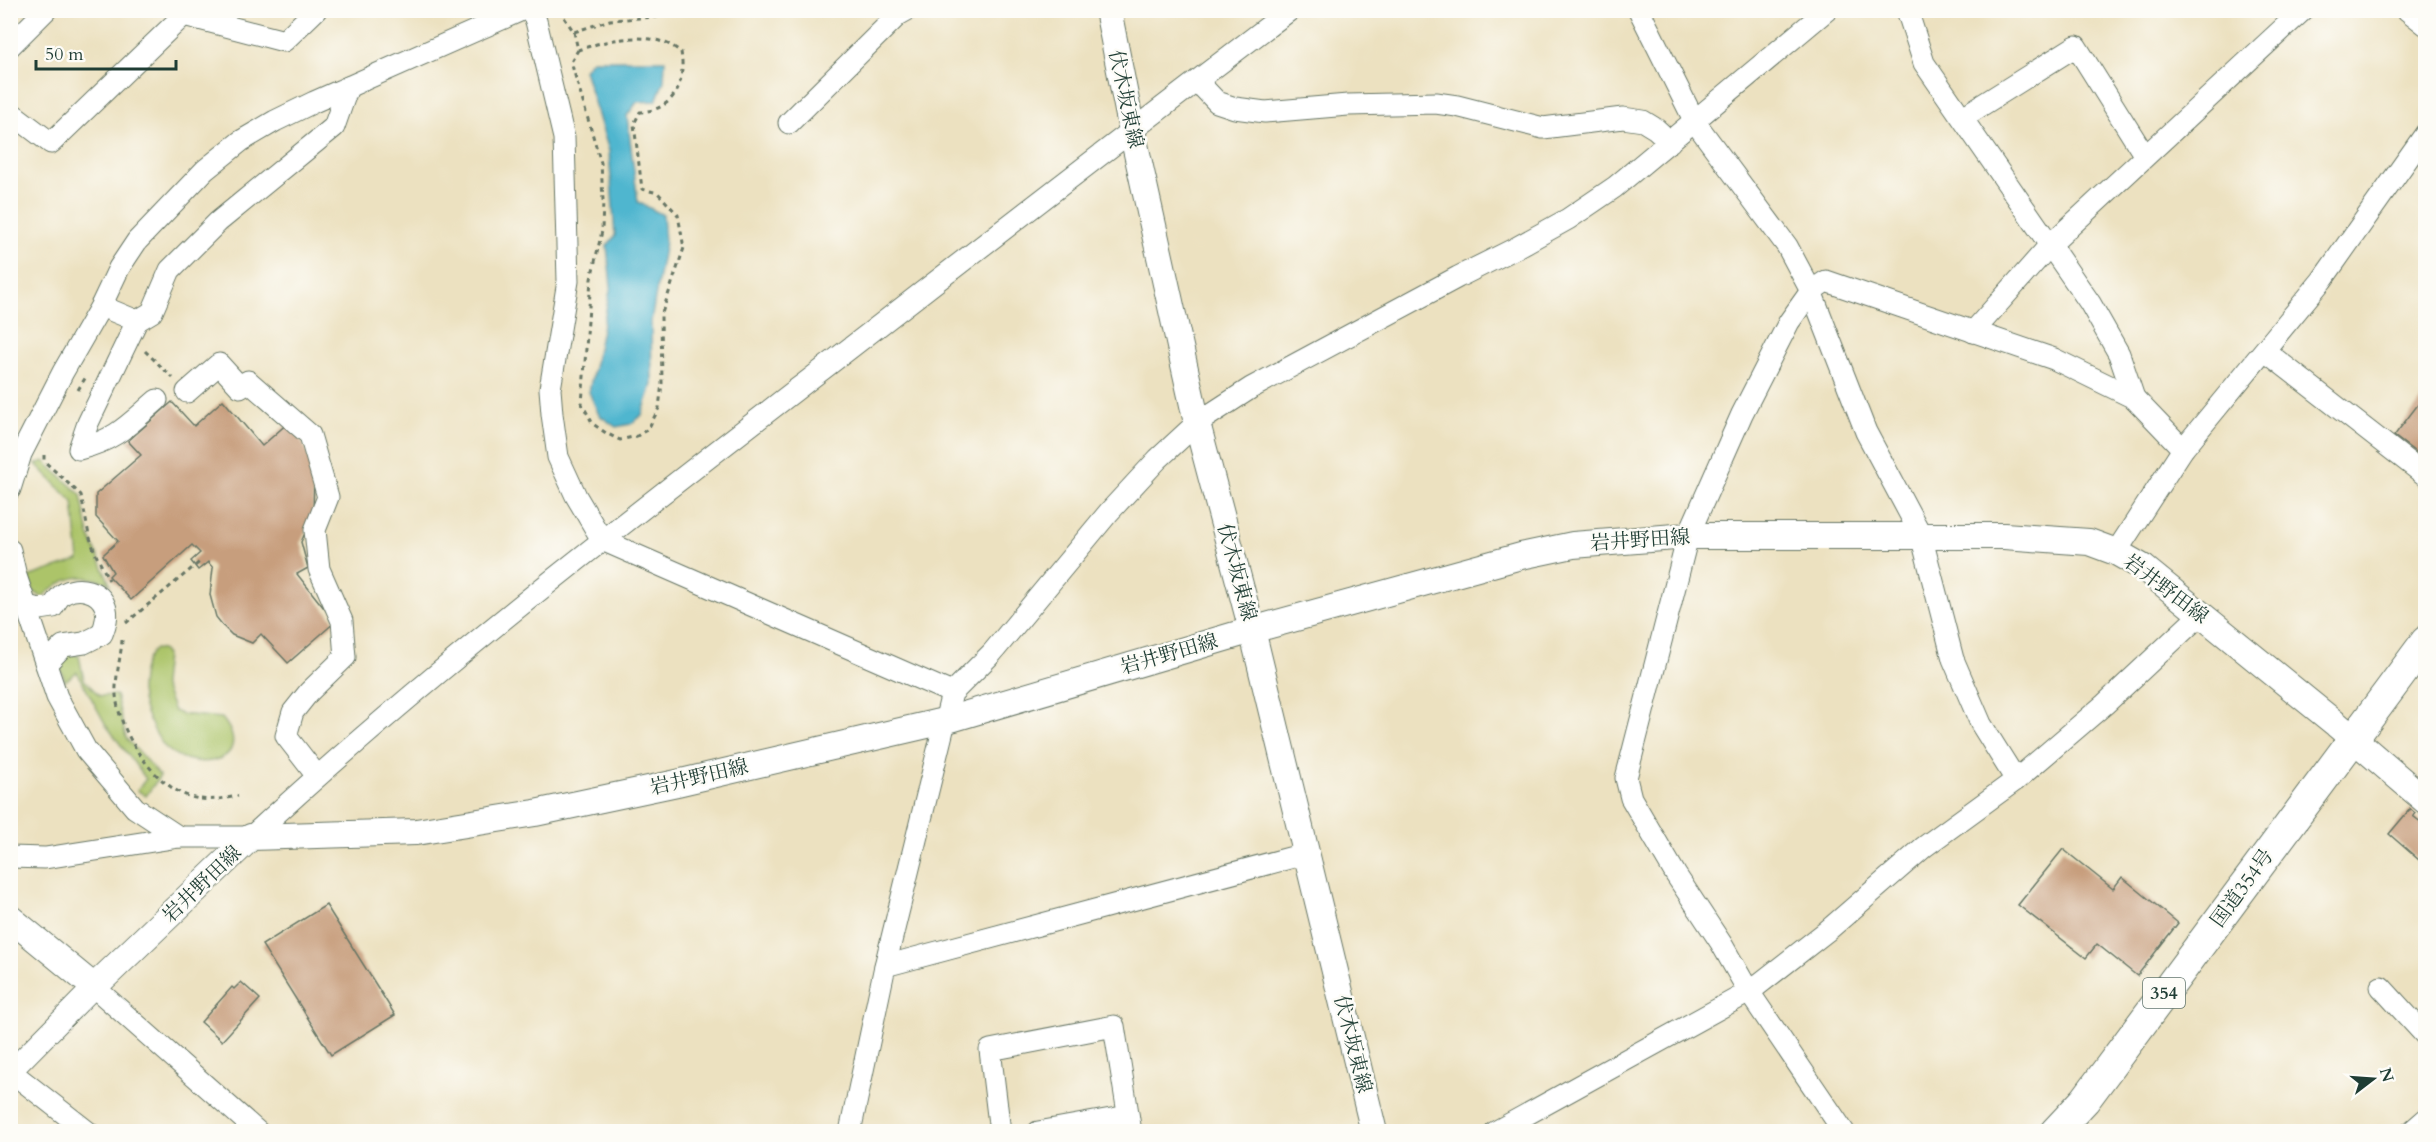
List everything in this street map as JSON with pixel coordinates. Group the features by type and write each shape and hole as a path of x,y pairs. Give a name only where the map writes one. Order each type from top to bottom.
{"highway":[{"name":"国道354号","path":"2055,1131 2091,1092 2353,738 2421,657"}],"main road":[{"name":"伏木坂東線","path":"1108,10 1132,131 1197,423 1308,853 1374,1131"},
{"name":"岩井野田線","path":"94,987 251,837 416,832 494,820 677,783 944,721 1252,630 1510,559 1573,544 1688,536 1922,535 2047,538 2089,542 2116,552 2144,568 2353,738 2426,801"},
{"path":"10,918 94,987"}],"street":[{"path":"10,112 51,143 186,13 284,40 316,10"},
{"path":"10,489 21,454 63,372 102,306 119,268 137,241 205,170 241,141 258,131 348,87 522,10"},
{"path":"531,10 536,21 564,138 568,281 550,389 552,414 558,457 576,496 602,540 952,693"},
{"path":"789,123 898,15 907,10"},
{"path":"10,857 45,858 179,837 251,837 317,776 472,643 602,540 1290,10"},
{"path":"1639,10 1695,122 1787,246 1811,291 1866,432 1922,535 1953,659 1981,724 2016,780"},
{"path":"850,1131 885,966 952,693 992,653 1109,512 1158,459 1197,423 1251,388 1514,249 1568,219 1615,187 1827,10"},
{"path":"1906,10 1924,63 2090,303 2119,354 2134,398"},
{"path":"1973,332 2050,244 2303,10"},
{"path":"2407,10 2426,25"},
{"path":"10,46 42,11"},
{"path":"1963,117 2076,46 2145,156"},
{"path":"1197,81 1217,102 1235,108 1265,112 1348,105 1436,103 1457,106 1543,128 1623,118 1643,121 1670,142"},
{"path":"157,400 115,437 98,445 79,449 88,423 137,321 152,312 170,270 218,222 334,127 348,87"},
{"path":"2116,552 2183,449 2322,280 2426,133"},
{"path":"1844,1131 1749,992 1721,943 1643,821 1631,798 1626,778 1688,536 1742,414 1789,322 1811,291 1826,281 2054,359 2134,398 2183,449"},
{"path":"102,306 137,321"},
{"path":"2265,351 2426,476"},
{"path":"187,392 219,364 240,387 248,381 310,435 328,497 315,530 319,569 342,621 345,657 293,711 286,735 317,776"},
{"path":"10,550 16,576 57,698 86,750 135,808 179,837"},
{"path":"26,606 40,609 53,607 63,593 81,588 95,594 105,606 106,622 102,634 84,643 63,646 46,664"},
{"path":"1495,1131 1749,992 1827,931 1924,848 2016,780 2105,704 2201,614"},
{"path":"885,966 1308,853"},
{"path":"88,1131 11,1071 94,987 258,1131"},
{"path":"2381,987 2426,1036"},
{"path":"1000,1131 990,1050 1114,1026 1129,1124 1038,1131"},
{"path":"2411,1131 2426,1119"}],"path":[{"path":"559,10 574,32 578,50 571,62 601,163 602,231 591,279 582,404 593,423 606,433 621,440 637,436 648,429 659,408 662,383 661,316 684,248 678,215 658,194 642,189 634,124 640,112 663,107 676,90 684,70 681,52 672,44 642,38 599,43 578,50"},
{"path":"574,32 610,20 686,15 694,10"},
{"path":"123,625 202,560"},
{"path":"122,634 116,694 128,736 142,758 165,782 187,796 215,800 238,796"}],"green space":[{"path":"44,461 81,495 89,535 110,584 82,577 58,584 42,597 34,592 28,577 79,560 73,502 36,464"},
{"path":"155,649 162,650 166,655 163,684 174,711 181,714 222,718 231,733 232,744 228,753 219,759 207,762 179,757 167,749 155,732 146,714 141,691 144,668 148,657"},
{"path":"68,653 79,656 84,680 100,696 116,695 126,738 160,776 146,796 137,790 146,779 106,725 77,672 65,681 57,659"}],"water":[{"path":"592,60 665,60 664,81 656,101 637,102 627,116 638,202 663,215 665,242 651,321 652,385 642,415 631,424 616,427 599,415 589,392 611,286 607,246 615,236 609,151 584,70"}],"building":[{"path":"2426,394 2426,460 2394,436"},
{"path":"223,400 262,446 289,422 306,449 314,473 313,515 301,542 308,568 297,574 335,622 288,663 261,634 252,643 232,635 224,627 216,617 210,595 213,568 208,562 198,570 191,561 200,553 192,545 131,600 109,576 113,572 103,555 118,541 96,517 96,494 141,455 128,441 172,402 194,426"},
{"path":"2410,809 2415,813 2413,816 2426,826 2426,866 2389,834"},
{"path":"2063,849 2113,889 2122,877 2178,923 2137,976 2097,944 2086,958 2018,905"},
{"path":"326,905 395,1015 331,1055 262,945"},
{"path":"241,982 260,999 222,1041 201,1022 232,987 234,989"}]}
